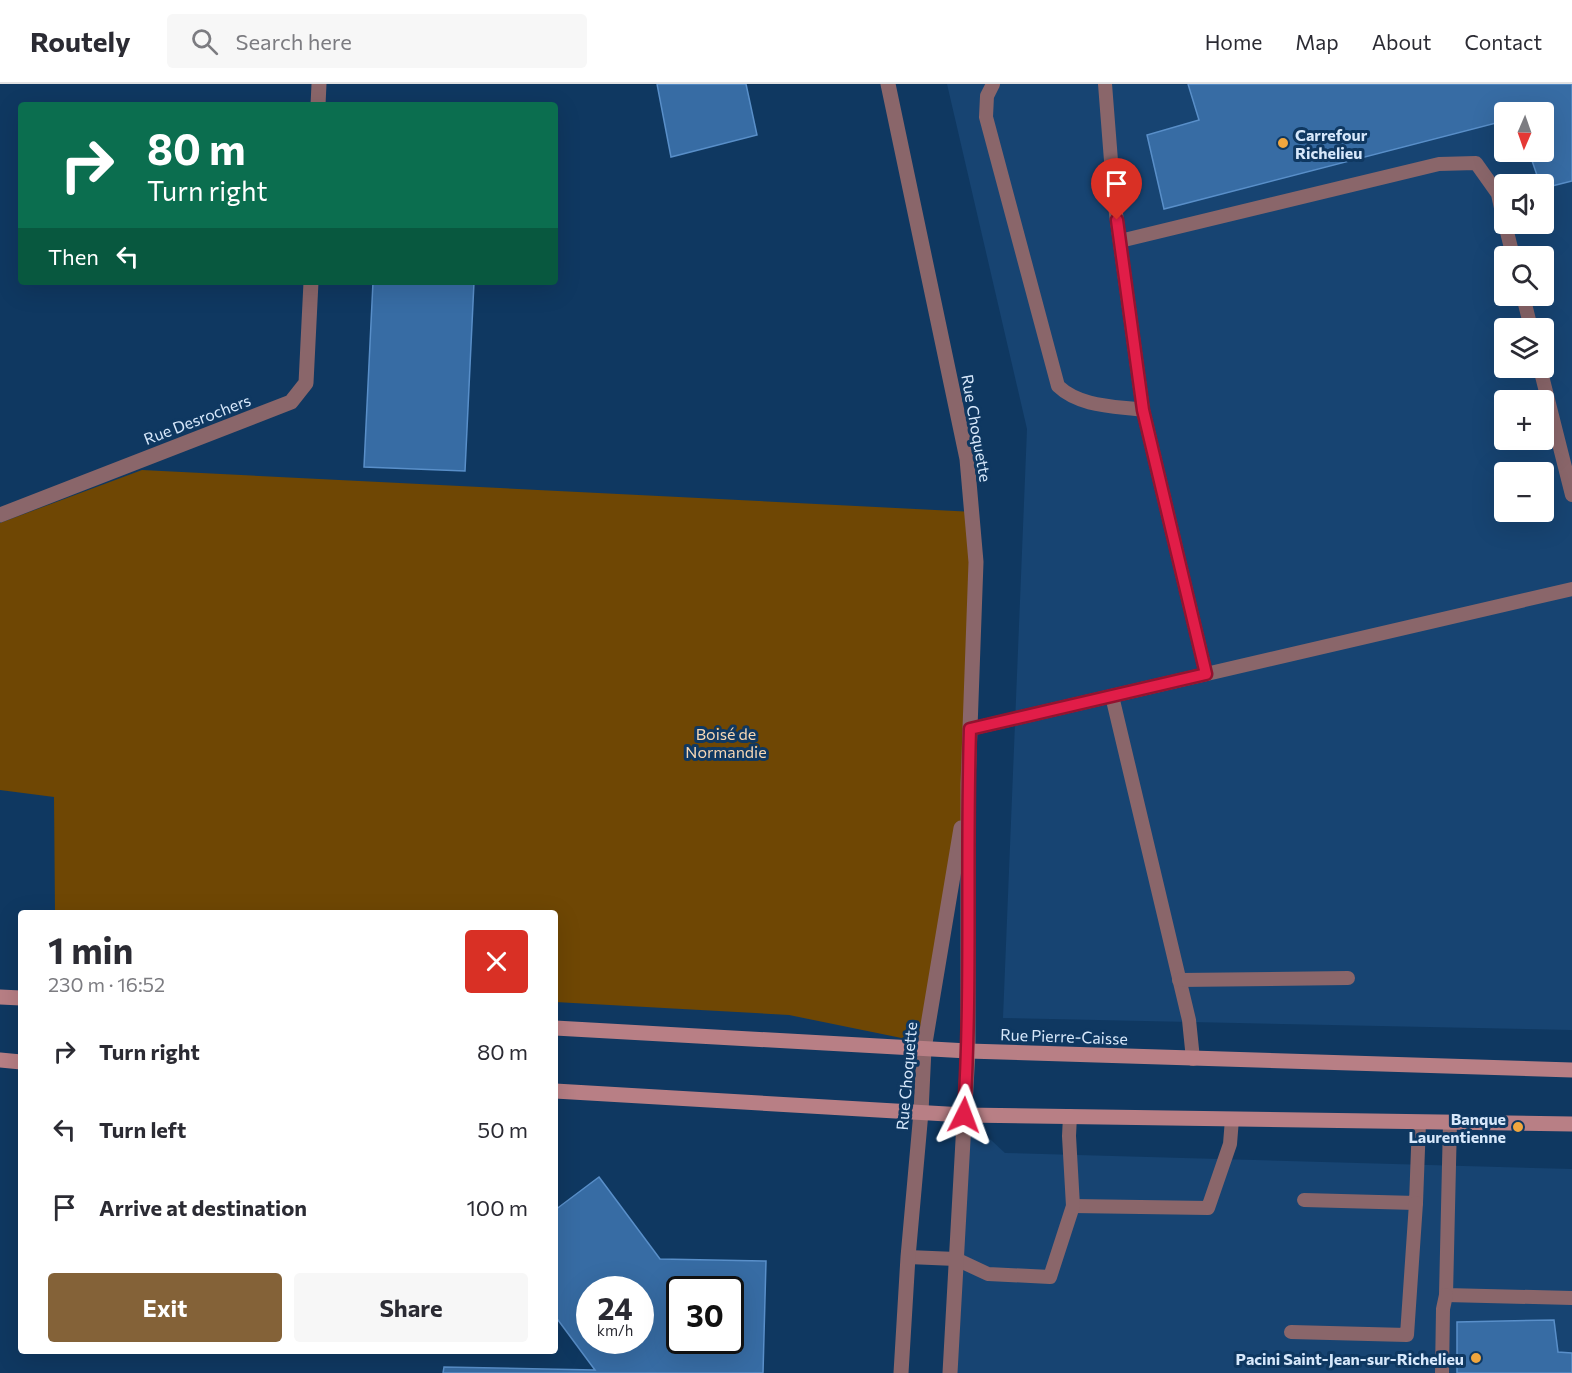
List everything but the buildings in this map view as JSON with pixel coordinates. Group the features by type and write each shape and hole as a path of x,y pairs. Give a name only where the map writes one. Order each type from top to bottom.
{"street":[{"path":"318,102 319,84"},
{"name":"Rue Choquette","path":"888,84 967,459 976,562 968,784 968,1051 950,1373"},
{"name":"Rue Desrochers","path":"0,515 291,402 306,383 311,285"},
{"name":"Rue Choquette","path":"901,1373 924,1049 968,784"},
{"path":"0,997 18,998"},
{"name":"Rue Pierre-Caisse","path":"558,1028 968,1051 1572,1070"},
{"path":"0,1060 18,1062"},
{"path":"558,1091 964,1115 1572,1124"}],"lane":[{"path":"993,84 987,96 986,117 1058,386 1067,394 1094,404 1143,410"},
{"path":"1106,84 1114,199 1143,410 1206,674"},
{"path":"1120,240 1439,164 1476,163 1494,188"},
{"path":"1543,378 1572,495"},
{"path":"970,729 1572,589"},
{"path":"1112,696 1189,1020 1193,1059"},
{"path":"1179,980 1348,978"},
{"path":"908,1257 956,1259 988,1274 1050,1277 1073,1206 1070,1116"},
{"path":"1073,1206 1208,1208 1230,1144 1232,1119"},
{"path":"1291,1332 1407,1335 1419,1122"},
{"path":"1442,1373 1450,1122"},
{"path":"1304,1200 1416,1203"},
{"path":"1446,1295 1572,1298"}],"shaded area":[{"path":"947,84 1572,84 1572,1030 1003,1018 1027,429"},
{"path":"964,1115 1005,1153 1572,1169 1572,1373 949,1373"}],"green space":[{"name":"Boisé de Normandie","path":"142,470 975,512 965,835 926,1043 789,1015 558,1002 558,910 55,910 54,797 0,790 0,523"}],"place":[{"name":"Carrefour Richelieu","path":"1283,143"},
{"name":"Banque Laurentienne","path":"1518,1127"},
{"name":"Pacini Saint-Jean-sur-Richelieu","path":"1476,1358"}],"route":[{"path":"964,1115 968,1051 970,729 1206,674 1143,410 1117,220"}]}
